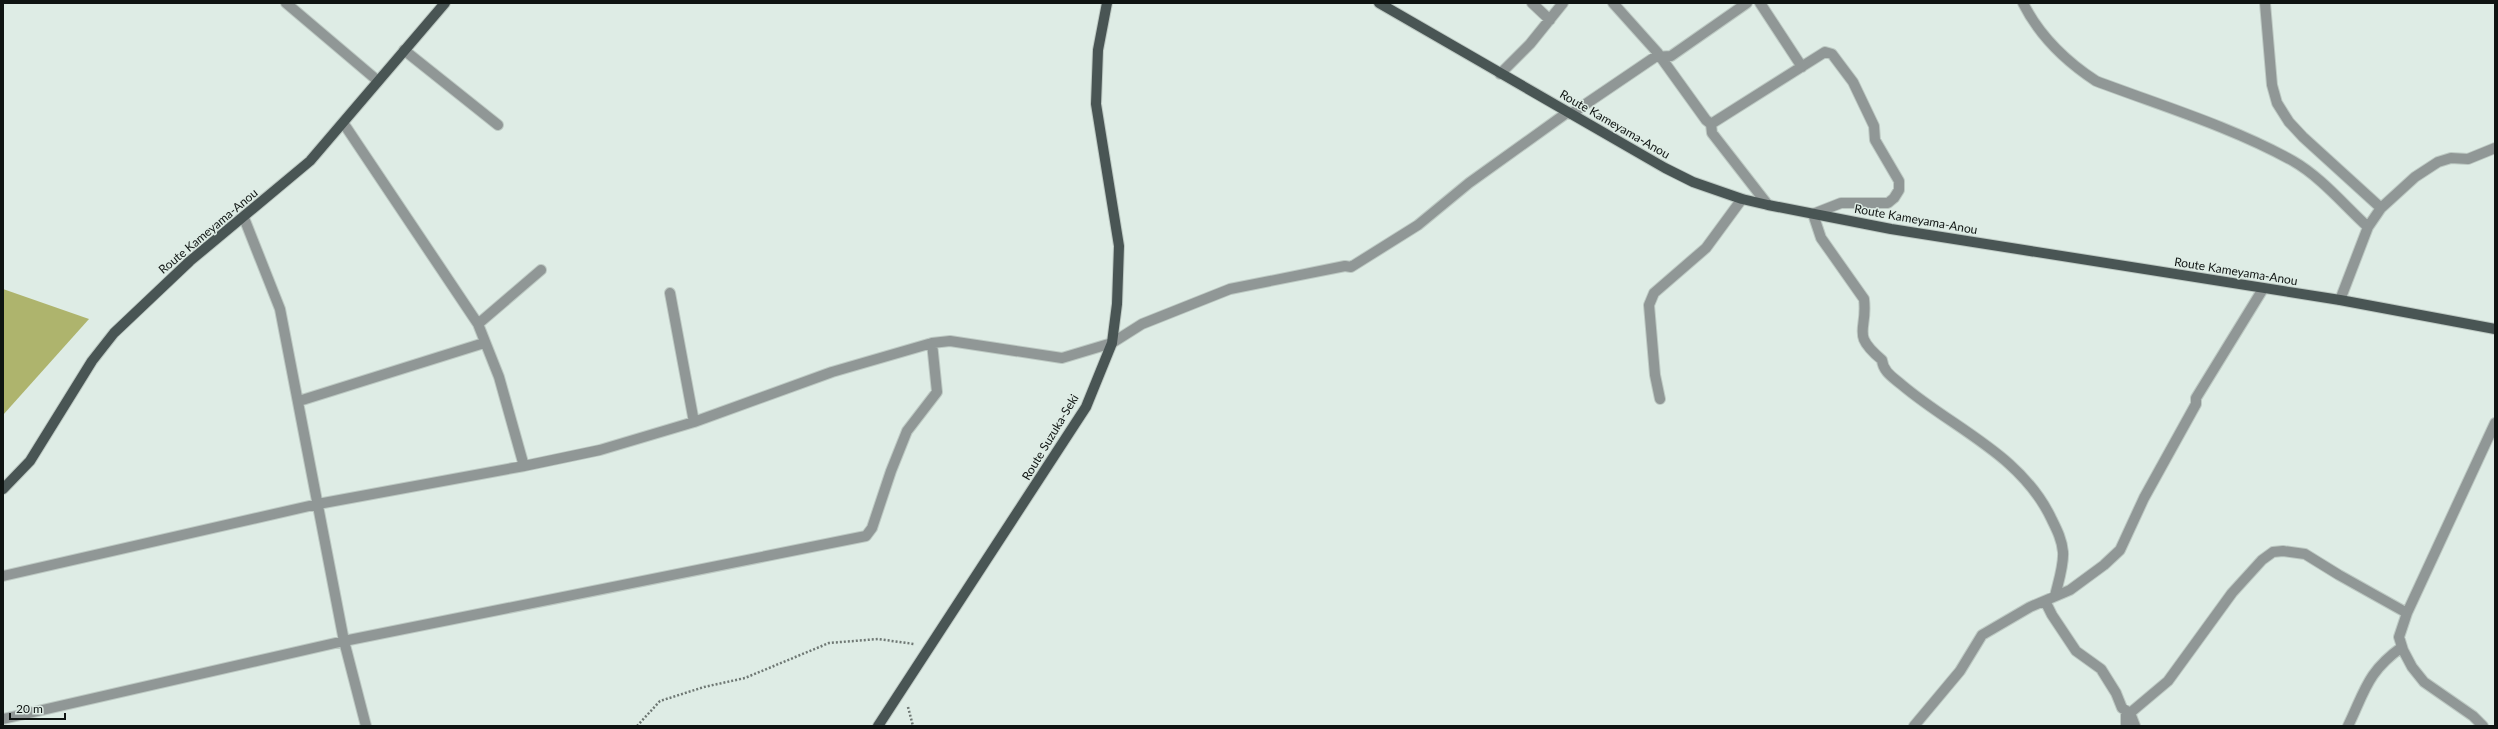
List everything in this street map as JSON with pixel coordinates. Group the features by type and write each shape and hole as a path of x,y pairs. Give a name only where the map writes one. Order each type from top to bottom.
{"main road":[{"name":"Route Kameyama-Anou","path":"3,489 30,461 92,361 114,334 190,261 244,218 310,161 344,124 378,81 445,3"},
{"name":"Route Suzuka-Seki","path":"878,726 1086,407 1112,343 1117,304 1119,246 1096,104 1098,50 1107,3"},
{"name":"Route Kameyama-Anou","path":"1379,3 1665,168 1693,182 1742,199 1813,214 2263,289 2340,300 2495,329"}],"street":[{"path":"286,3 378,81"},
{"path":"1532,3 1550,20"},
{"path":"1500,74 1530,44 1563,3"},
{"path":"1613,3 1660,56 1706,120 1711,124 1712,133 1768,205"},
{"path":"3,576 318,504 524,466 600,450 694,422 832,372 932,343 950,341 1062,358 1112,343 1142,324 1230,289 1345,266 1352,267 1418,226 1469,184 1569,113 1655,57 1671,56 1747,3"},
{"path":"1760,3 1802,67"},
{"path":"2023,3 2039,28 2076,68 2096,81 2242,137 2293,161 2313,175 2368,227"},
{"path":"2265,3 2272,85 2277,103 2289,122 2303,137 2381,208"},
{"path":"404,50 498,124"},
{"path":"1711,124 1825,52 1832,54 1853,82 1874,126 1875,140 1899,181 1899,190 1894,198 1888,203 1841,204 1813,214 1821,238 1864,299 1861,334 1867,347 1882,360 1882,366 1914,395 1999,455 2025,480 2040,500 2059,536 2063,553 2050,598 2052,615 2076,652 2101,669 2116,693 2122,708 2128,712 2136,726"},
{"path":"344,124 478,324 484,343 499,377 524,466"},
{"path":"2340,300 2368,227 2381,208 2415,177 2438,162 2451,158 2468,159 2495,148"},
{"path":"1660,399 1655,375 1649,305 1654,293 1706,248 1742,199"},
{"path":"244,218 280,309 299,401 344,641 366,726"},
{"path":"478,324 541,270"},
{"path":"1914,726 1960,670 1982,635 2050,598 2070,590 2087,578 2120,550 2144,498 2196,404 2196,398 2263,289"},
{"path":"670,293 694,422"},
{"path":"299,401 484,343"},
{"path":"3,719 344,641 866,536 872,528 891,471 908,431 936,392 932,343"},
{"path":"2483,726 2473,716 2424,682 2402,647 2399,636 2407,613 2495,423"},
{"path":"2126,726 2128,712 2168,681 2232,593 2262,560 2273,552 2288,551 2306,554 2339,575 2407,613"},
{"path":"2348,726 2371,676 2384,660 2402,647"}],"path":[{"path":"636,726 660,701 704,687 745,678 829,643 878,639 906,642 929,649"}],"green space":[{"path":"3,289 89,319 3,415"}]}
